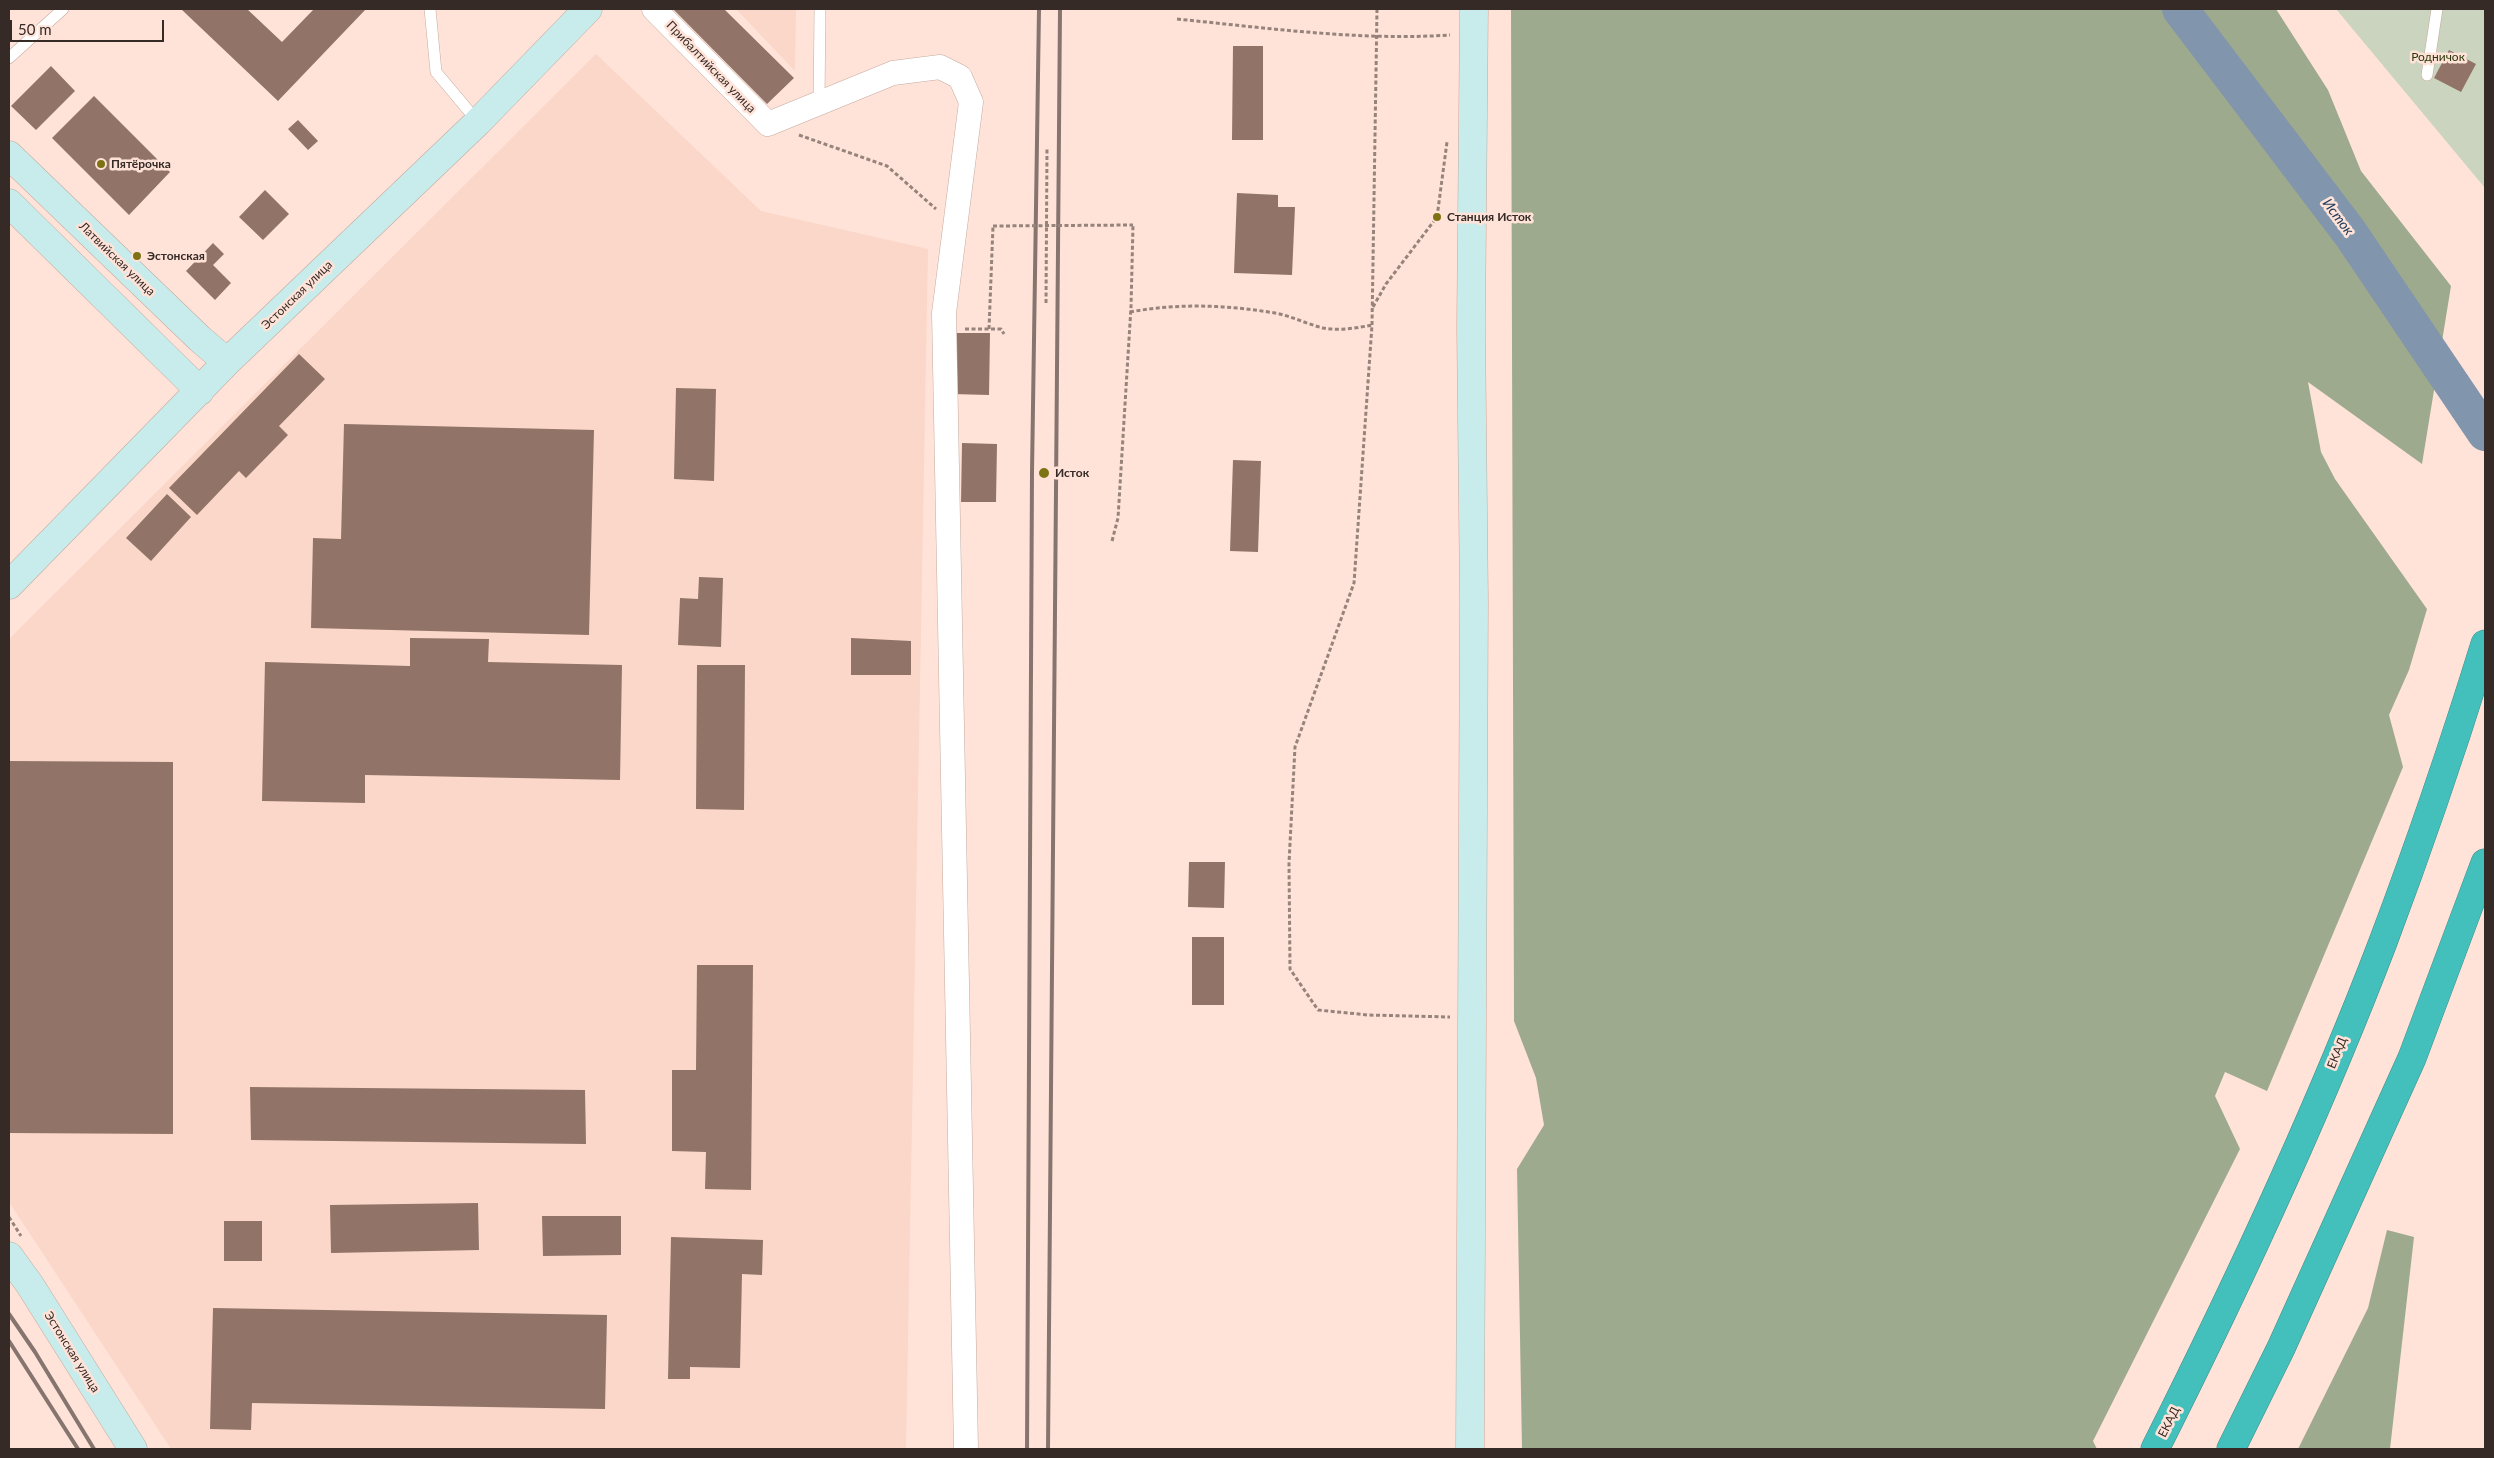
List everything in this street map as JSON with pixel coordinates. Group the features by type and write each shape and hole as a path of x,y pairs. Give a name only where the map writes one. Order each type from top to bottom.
{"highway":[{"name":"ЕКАД","path":"2155,1449 2287,1173 2379,952 2436,794 2485,644"},
{"path":"2231,1449 2281,1348 2412,1058 2485,863"}],"street":[{"name":"Эстонская улица","path":"9,584 227,362 478,122 588,9"},
{"name":"Прибалтийская улица","path":"654,9 768,124"},
{"path":"1470,1449 1470,1017 1474,611 1472,132 1474,21"},
{"path":"768,124 893,73 940,67 960,77 971,102 944,313 966,1449"},
{"name":"Латвийская улица","path":"9,155 200,339 227,362"},
{"path":"9,203 200,391"},
{"name":"Эстонская улица","path":"9,1256 30,1285 134,1449"}],"lane":[{"path":"9,58 63,9"},
{"path":"430,9 436,72 478,122"},
{"path":"819,103 820,9"},
{"path":"2427,76 2437,9"}],"path":[{"path":"1377,9 1373,308 1354,583 1295,747 1289,863 1290,969 1318,1010 1368,1015 1470,1017"},
{"path":"1177,19 1377,37 1410,38 1474,21"},
{"path":"768,124 887,166 956,227"},
{"path":"1373,308 1386,284 1437,217 1448,130 1472,132"},
{"path":"1046,303 1047,148"},
{"path":"989,329 993,226 1133,225 1131,310 1118,518 1112,541"},
{"path":"1131,310 1160,306 1222,306 1278,314 1324,328 1353,329 1372,325"},
{"path":"944,329 1001,329 1004,334"}],"shaded area":[{"path":"736,9 796,9 795,71"},
{"path":"596,54 761,211 928,249 906,1449 171,1449 9,1202 9,639"}],"green space":[{"path":"1511,9 2276,9 2328,90 2361,171 2451,286 2422,464 2308,382 2321,452 2335,479 2427,609 2409,670 2389,715 2403,767 2267,1091 2225,1072 2215,1096 2240,1149 2093,1441 2097,1449 1522,1449 1517,1169 1544,1125 1536,1078 1514,1021"},
{"name":"Родничок","path":"2336,9 2485,9 2485,188"},
{"path":"2387,1230 2414,1237 2390,1449 2298,1449 2368,1308"}],"building":[{"path":"181,9 247,9 282,42 314,9 366,9 278,101"},
{"path":"673,9 724,9 794,78 767,104"},
{"path":"1233,46 1263,46 1263,140 1232,140"},
{"path":"2449,50 2476,64 2461,92 2434,78"},
{"path":"51,66 75,91 36,130 11,106"},
{"path":"94,96 170,172 129,215 52,138"},
{"path":"298,120 318,141 308,150 288,129"},
{"path":"265,190 289,214 263,240 239,217"},
{"path":"1237,193 1278,195 1278,207 1295,207 1292,275 1234,273"},
{"path":"213,243 224,254 213,265 231,283 215,300 186,271"},
{"path":"953,333 990,333 989,395 952,394"},
{"path":"299,354 325,379 279,426 288,435 246,478 239,471 197,515 169,488"},
{"path":"676,388 716,389 714,481 674,479"},
{"path":"344,424 594,430 589,635 311,628 313,538 341,539"},
{"path":"962,443 997,444 996,502 961,502"},
{"path":"1233,460 1261,461 1258,552 1230,551"},
{"path":"167,494 191,517 151,561 126,538"},
{"path":"699,577 723,578 721,647 678,645 680,598 698,599"},
{"path":"410,638 489,639 488,662 622,665 620,780 365,775 365,803 262,801 265,662 410,666"},
{"path":"851,638 911,641 911,675 851,675"},
{"path":"697,665 745,665 744,810 696,809"},
{"path":"9,761 173,762 173,1134 9,1133"},
{"path":"1189,862 1225,862 1224,908 1188,907"},
{"path":"1192,937 1224,937 1224,1005 1192,1005"},
{"path":"697,965 753,965 751,1190 705,1189 706,1152 672,1151 672,1070 696,1070"},
{"path":"250,1087 585,1090 586,1144 251,1140"},
{"path":"478,1203 479,1250 331,1253 330,1205"},
{"path":"542,1216 621,1216 621,1255 543,1256"},
{"path":"224,1221 262,1221 262,1261 224,1261"},
{"path":"671,1237 763,1240 762,1275 742,1274 740,1368 690,1367 690,1379 668,1379"},
{"path":"213,1308 607,1315 605,1409 252,1403 251,1430 210,1429"}],"waterway":[{"name":"Исток","path":"2180,9 2350,233 2485,433"}],"railway":[{"path":"1027,1449 1032,472 1039,9"},
{"path":"1048,1449 1060,9"},
{"path":"9,1314 35,1352 94,1449"},
{"path":"9,1341 78,1449"}],"place":[{"name":"Пятёрочка","path":"101,164"},
{"name":"Станция Исток","path":"1437,217"},
{"name":"Эстонская","path":"137,256"},
{"name":"Исток","path":"1044,473"}]}
